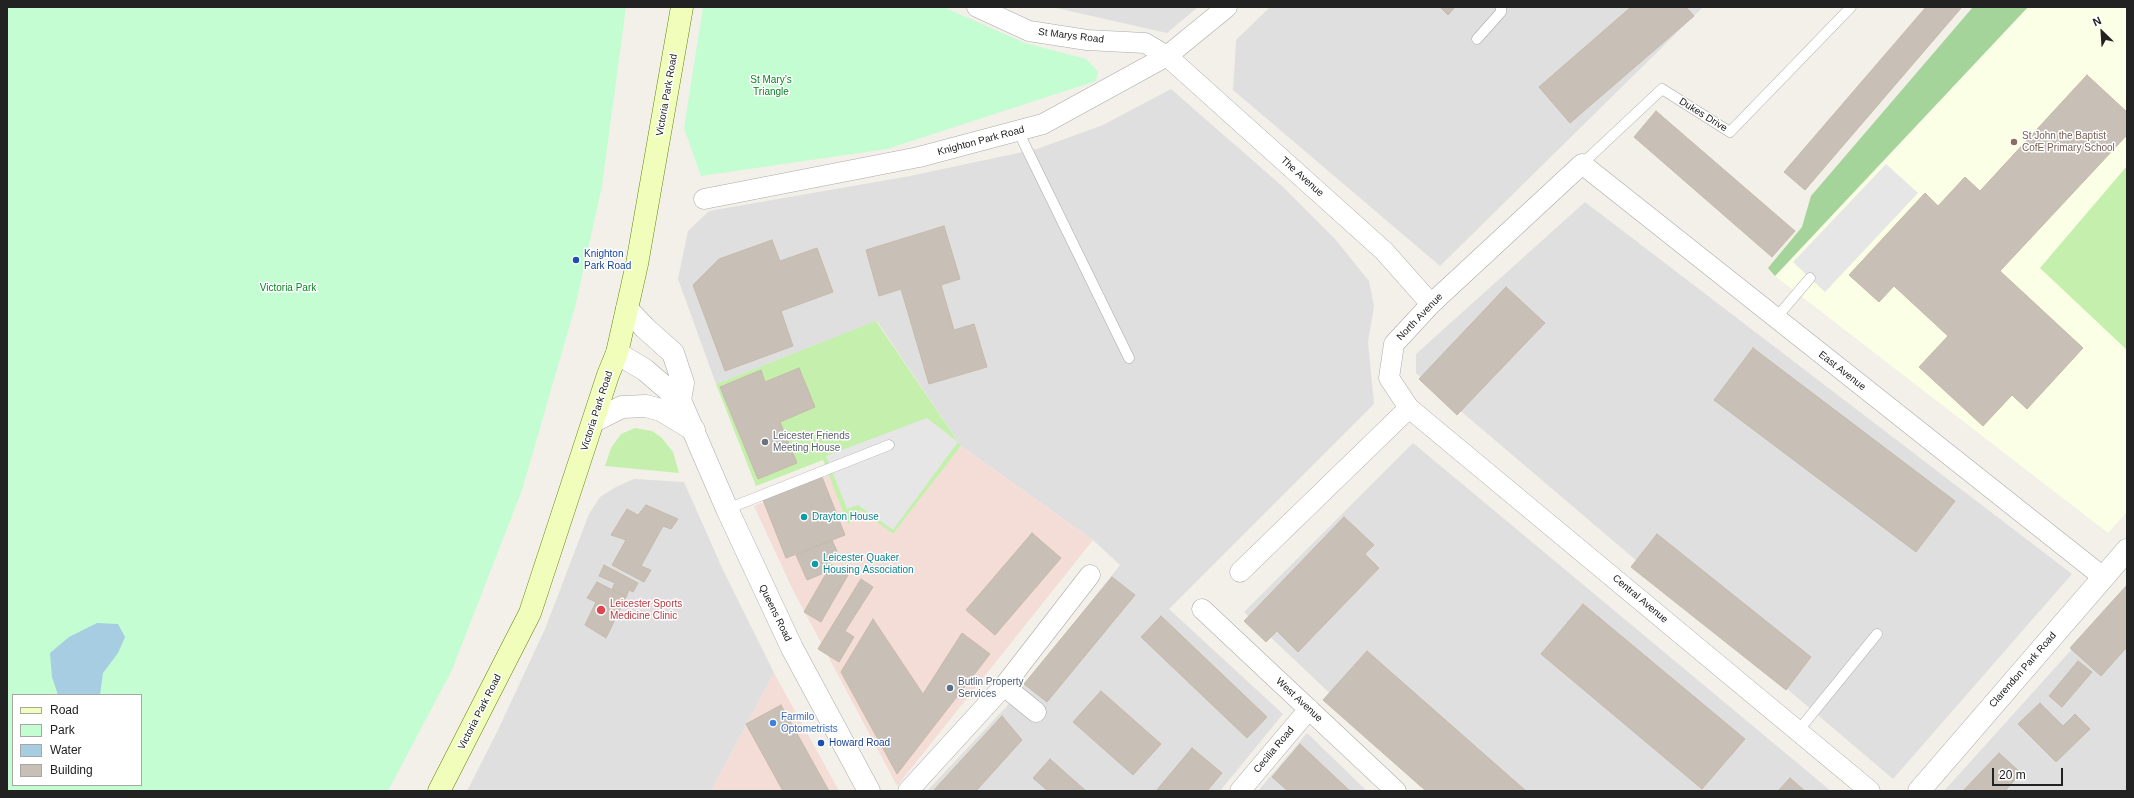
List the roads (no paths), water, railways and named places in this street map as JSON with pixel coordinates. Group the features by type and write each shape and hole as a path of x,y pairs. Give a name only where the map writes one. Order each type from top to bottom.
{"main road":[{"name":"Victoria Park Road","path":"439,791 530,613 594,422 608,375 617,353 628,309 645,223 682,7"}],"street":[{"name":"St Marys Road","path":"977,7 1029,30 1087,40 1145,43 1167,56"},
{"name":"Knighton Park Road","path":"704,199 919,157 1043,124 1167,56 1227,7"},
{"name":"The Avenue","path":"1167,56 1384,251 1431,304"},
{"name":"North Avenue","path":"1409,408 1389,378 1394,344 1431,304 1582,164"},
{"name":"East Avenue","path":"1582,164 2103,577"},
{"path":"628,309 645,328 672,353 683,383 680,400"},
{"name":"Queens Road","path":"617,353 645,370 680,400 727,509 792,648 869,791"},
{"path":"594,422 622,407 646,406 661,410 694,430"},
{"path":"1240,572 1409,408"},
{"name":"Central Avenue","path":"1409,408 1870,791"},
{"name":"Clarendon Park Road","path":"1919,791 2127,550"},
{"path":"908,791 1004,686 1090,575"},
{"name":"West Avenue","path":"1202,609 1396,791"},
{"path":"1004,686 1036,712"},
{"name":"Cecilia Road","path":"1240,791 1309,709"}],"lane":[{"path":"1477,39 1501,12 1501,7"},
{"name":"Dukes Drive","path":"1582,164 1662,89 1730,132 1851,7"},
{"path":"1018,131 1129,358"},
{"path":"1776,318 1810,278"},
{"path":"727,509 889,445"},
{"path":"1798,731 1877,634"}],"water":[{"path":"97,623 118,624 125,637 118,653 103,673 100,694 58,694 52,677 50,653 69,637"}],"place":[{"name":"St John the Baptist CofE Primary School","path":"2014,142"},
{"name":"Knighton Park Road","path":"576,260"},
{"name":"Leicester Friends Meeting House","path":"765,442"},
{"name":"Drayton House","path":"804,517"},
{"name":"Leicester Quaker Housing Association","path":"815,564"},
{"name":"Leicester Sports Medicine Clinic","path":"601,610"},
{"name":"Butlin Property Services","path":"950,688"},
{"name":"Farmilo Optometrists","path":"773,723"},
{"name":"Howard Road","path":"821,743"}],"park label":[{"name":"St Mary’s Triangle","path":"771,86"},
{"name":"Victoria Park","path":"288,288"}]}
